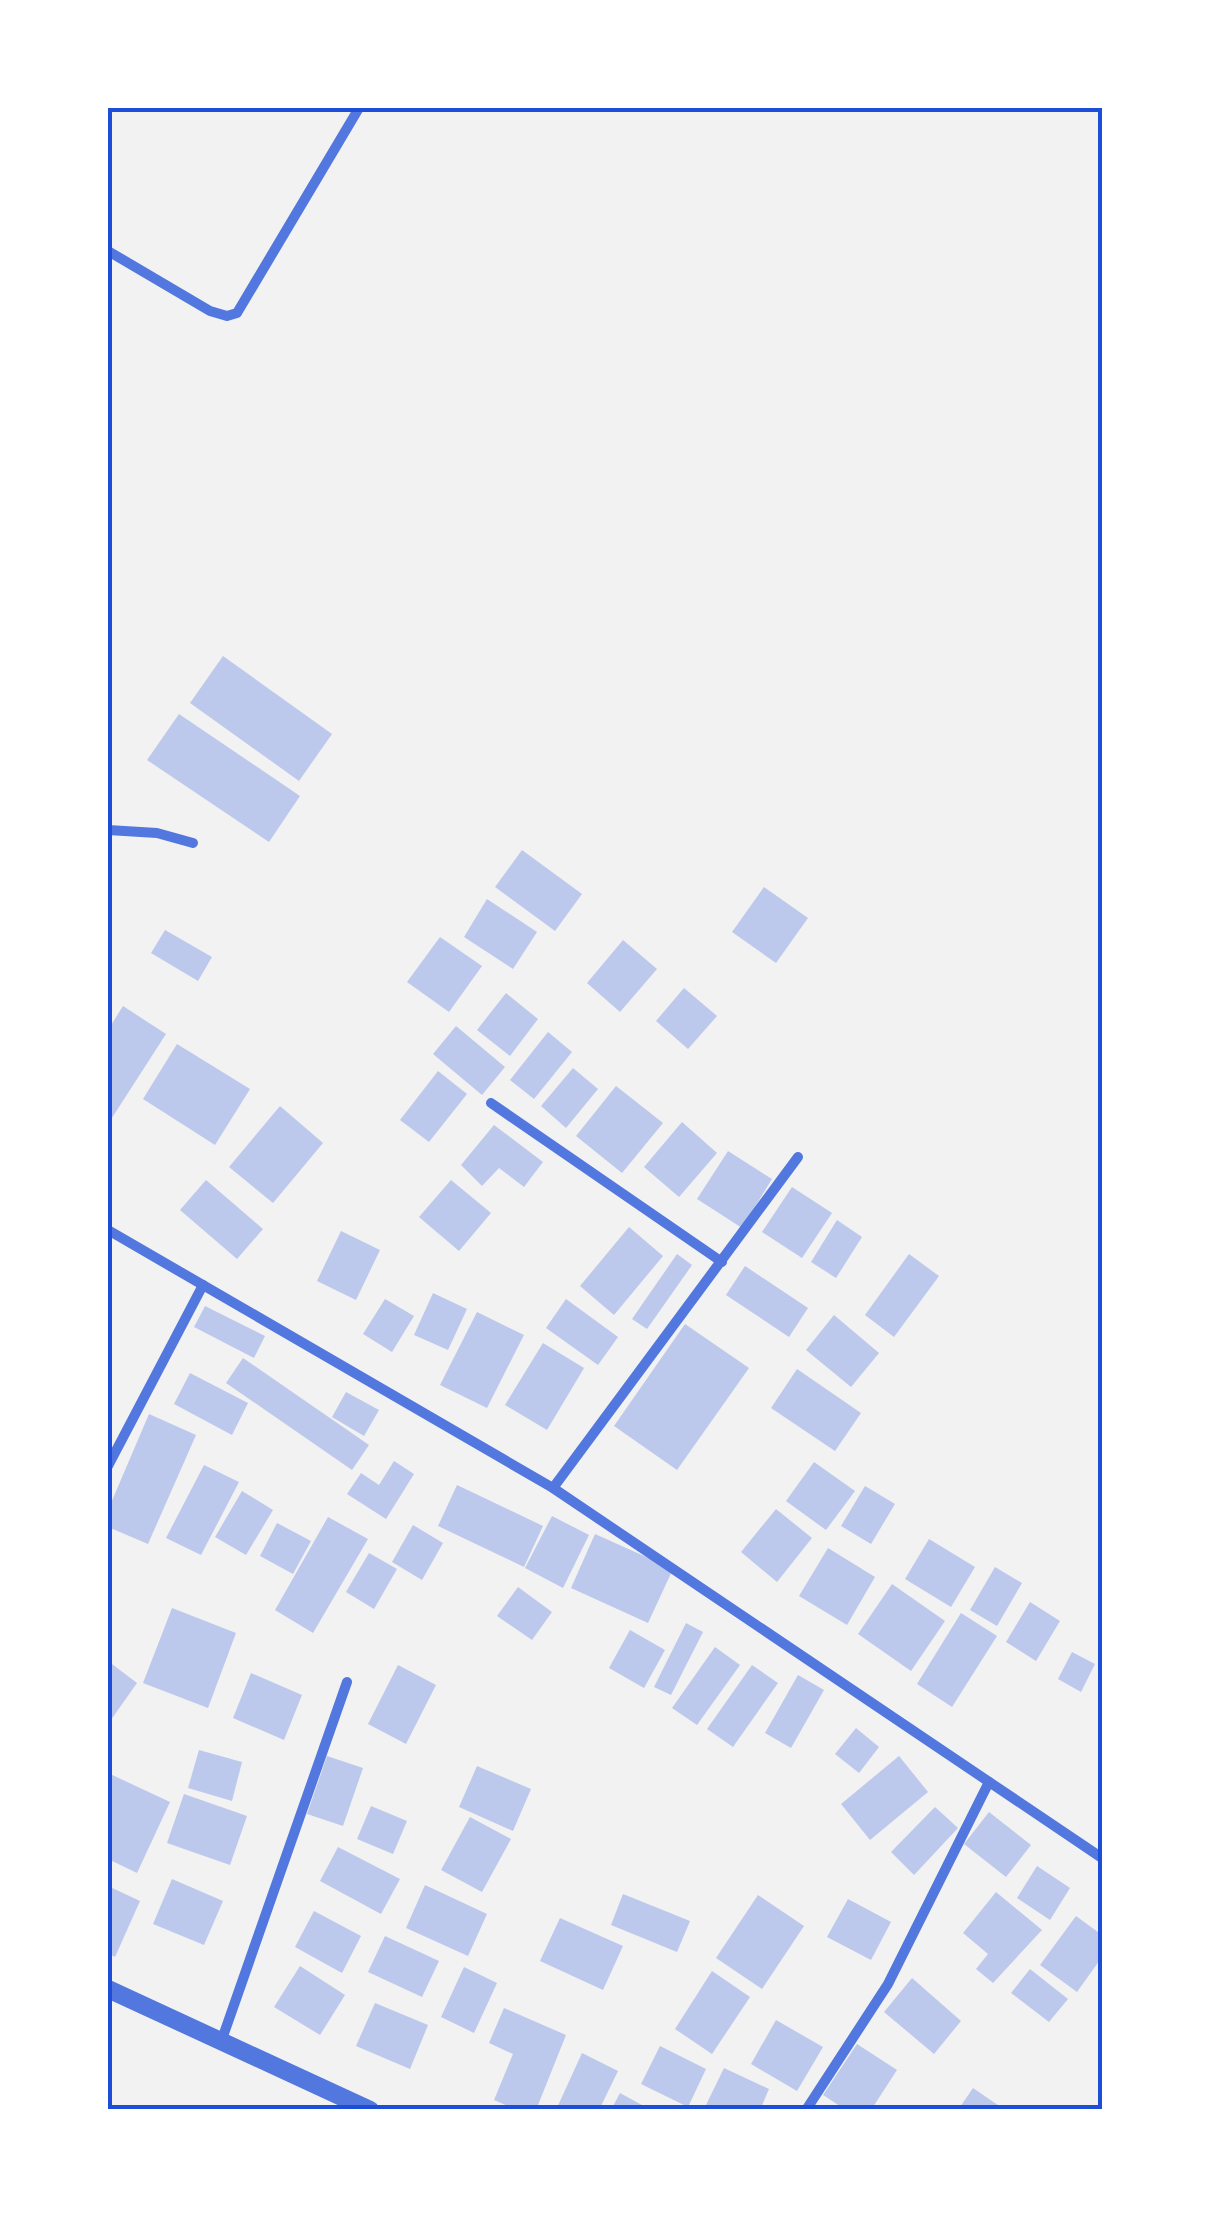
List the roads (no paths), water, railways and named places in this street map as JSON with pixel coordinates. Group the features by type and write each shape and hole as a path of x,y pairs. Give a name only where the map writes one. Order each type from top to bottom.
{"street":[{"path":"108,252 210,311 227,316 238,313 359,108"},
{"path":"108,830 157,833 193,843"},
{"path":"491,1103 722,1262"},
{"path":"554,1488 798,1157"},
{"path":"108,1230 554,1488 1102,1858"},
{"path":"108,1466 203,1285"},
{"path":"221,2042 348,1682"},
{"path":"806,2110 855,2039 919,1924 989,1782"},
{"path":"108,1989 370,2110"}]}
